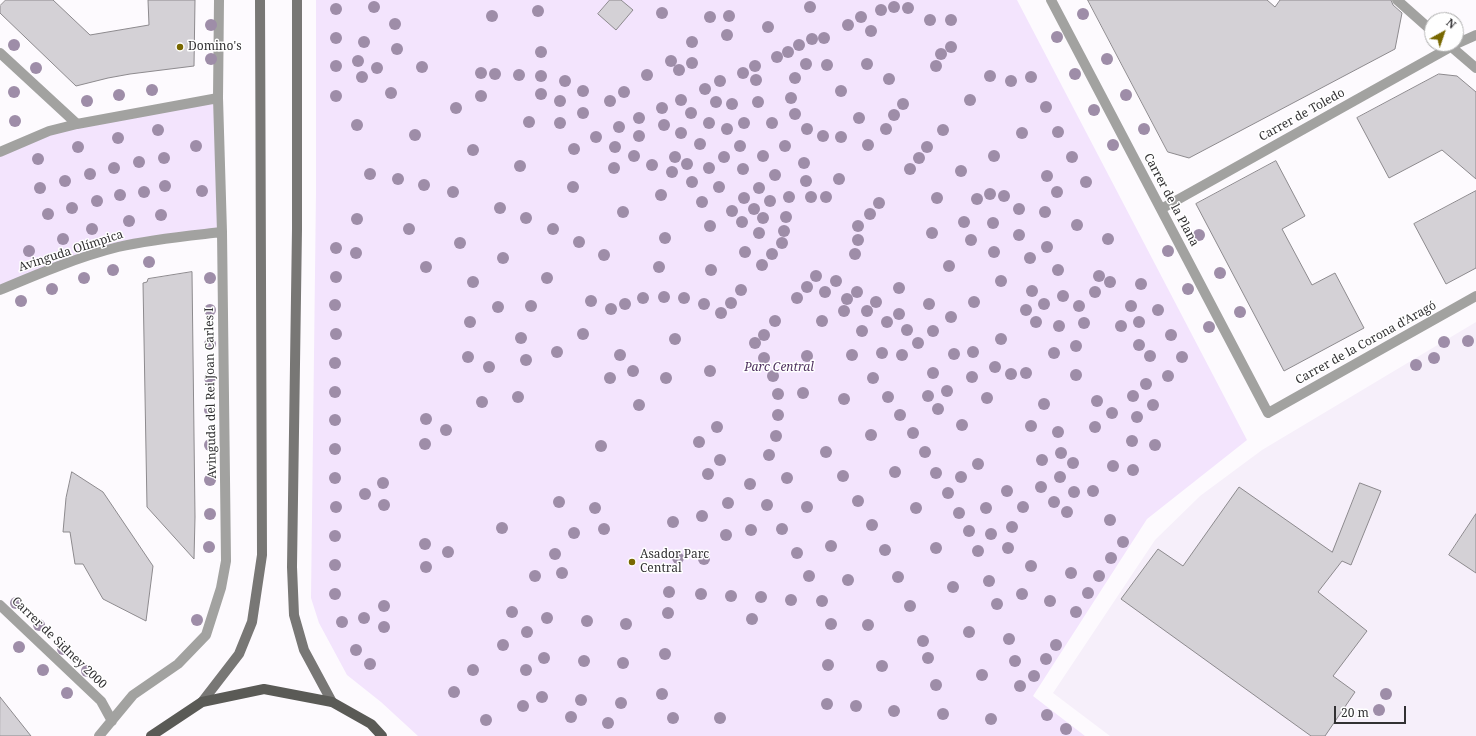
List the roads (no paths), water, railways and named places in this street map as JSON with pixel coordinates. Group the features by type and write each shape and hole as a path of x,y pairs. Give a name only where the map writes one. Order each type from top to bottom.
{"main road":[{"path":"151,736 202,702 264,689 332,702 372,724 382,736"}],"street":[{"name":"Avinguda del Rei Joan Carles I","path":"99,736 133,695 178,664 206,635 221,588 226,561 222,232 218,98 219,0"},
{"path":"202,702 239,654 252,622 262,555 260,0"},
{"path":"297,0 298,221 292,567 294,616 304,650 332,702"},
{"path":"1397,0 1424,24"},
{"name":"Carrer de la Plana","path":"1053,1 1268,413"},
{"name":"Carrer de Toledo","path":"1464,40 1476,36"},
{"name":"Carrer de Toledo","path":"1161,209 1440,52"},
{"path":"1459,52 1476,68"},
{"path":"0,53 76,124"},
{"path":"0,152 49,131 76,124 218,98"},
{"name":"Avinguda Olímpica","path":"0,290 76,261 118,248 159,240 222,232"},
{"name":"Carrer de la Corona d'Aragó","path":"1268,413 1476,296"},
{"name":"Carrer de Sidney 2000","path":"0,605 101,701 112,721"}],"place":[{"name":"Domino's","path":"180,47"},
{"name":"Asador Parc Central","path":"632,562"}],"park label":[{"name":"Parc Central","path":"779,368"}]}
